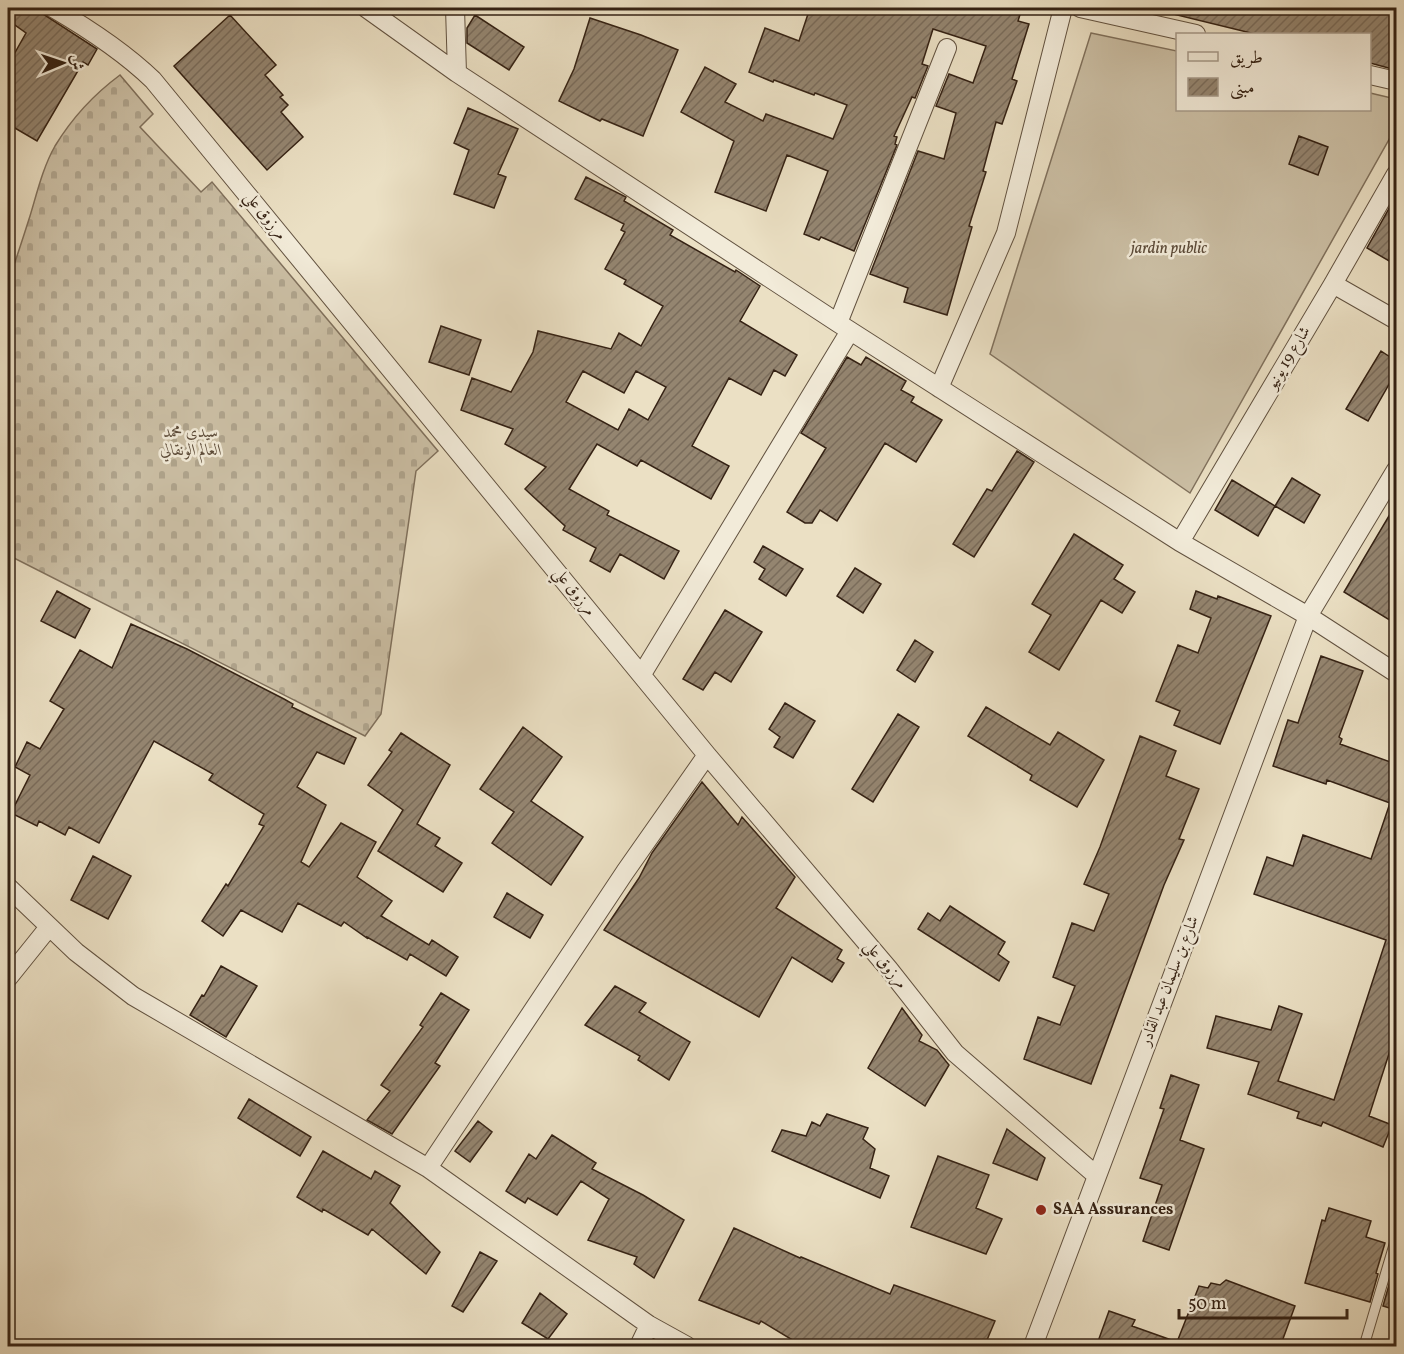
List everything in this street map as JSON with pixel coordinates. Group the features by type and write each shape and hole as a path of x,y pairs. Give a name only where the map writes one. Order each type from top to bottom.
{"street":[{"name":"مرزوق علي","path":"53,8 96,34 132,60 153,80 707,755 888,968 955,1053 1097,1176"},
{"path":"366,8 457,73 844,327 1180,542 1308,616 1396,673"},
{"path":"455,8 457,73"},
{"path":"939,388 1006,233 1063,8"},
{"path":"1080,8 1192,33"},
{"path":"642,674 844,327 947,48"},
{"path":"1371,75 1396,81"},
{"name":"شارع 19 يونيو","path":"1180,542 1333,285 1396,174"},
{"path":"1333,285 1396,320"},
{"name":"شارع بن سليمان عبد القادر","path":"1033,1347 1308,616 1396,470"},
{"path":"428,1168 707,755"},
{"path":"8,887 76,952 133,996 428,1168 649,1325 687,1347"},
{"path":"8,978 49,927"},
{"path":"639,1347 649,1325"}],"lane":[{"path":"1364,1347 1396,1238"}],"green space":[{"name":"jardin public","path":"1091,33 1176,51 1176,111 1371,111 1371,93 1396,99 1396,127 1190,493 990,354"},
{"name":"سيدي محمد العالم الونقالي","path":"120,75 153,114 140,127 201,192 212,182 438,451 416,471 381,714 365,736 8,555 8,282 44,171 55,146 84,107"}],"building":[{"path":"8,8 34,8 97,49 88,65 83,62 37,141 8,124 8,65 26,33 8,20"},
{"path":"810,8 1022,8 1018,21 1029,24 1012,79 1017,81 1002,124 996,122 983,171 986,172 969,226 972,227 947,315 904,302 908,288 870,274 918,151 944,159 956,113 936,106 949,74 973,83 986,46 933,29 922,64 928,66 915,98 912,97 894,136 897,137 895,144 897,145 854,251 821,237 819,240 804,234 828,171 787,155 766,211 715,192 734,141 681,112 705,67 736,84 725,102 763,121 766,114 833,139 847,105 774,80 773,82 749,72 765,28 799,41"},
{"path":"1174,8 1396,8 1396,70 1371,63 1371,33 1251,33 1173,14"},
{"path":"230,15 276,65 265,75 283,95 280,97 288,105 281,112 303,137 267,170 174,66"},
{"path":"475,15 524,47 509,70 467,43 467,28"},
{"path":"590,18 678,50 643,136 602,119 600,121 559,101 574,69"},
{"path":"468,108 518,129 498,174 506,177 494,208 454,194 469,150 454,143"},
{"path":"1299,136 1328,147 1318,175 1289,164"},
{"path":"586,177 626,197 624,201 673,230 670,235 735,272 736,270 760,286 740,321 797,355 785,376 774,370 761,395 729,378 692,446 729,466 711,499 641,460 637,466 597,444 569,489 609,511 607,515 679,551 664,579 620,554 610,572 590,561 596,548 563,530 565,526 525,489 546,467 505,444 513,429 461,410 472,378 511,392 533,352 538,331 611,349 619,333 641,346 663,306 624,284 626,280 605,269 625,232 621,230 624,224 575,199","holes":["583,371 624,393 636,371 666,387 648,420 629,409 618,430 566,402"]},
{"path":"1396,196 1396,265 1367,248"},
{"path":"441,326 481,340 469,375 429,362"},
{"path":"1381,351 1396,361 1396,372 1368,421 1346,409"},
{"path":"847,357 861,365 866,357 906,381 901,390 914,397 911,402 942,420 916,462 885,443 837,521 820,510 812,523 805,523 787,512 826,448 801,433"},
{"path":"1017,451 1034,462 974,557 953,544 987,489 992,491"},
{"path":"1292,478 1320,495 1304,523 1275,506"},
{"path":"1232,480 1275,506 1258,536 1215,510"},
{"path":"1396,504 1396,624 1344,592"},
{"path":"1074,534 1123,565 1114,579 1135,592 1122,613 1101,600 1059,670 1029,652 1051,615 1032,604"},
{"path":"763,546 803,569 786,596 759,579 765,569 754,562"},
{"path":"855,568 881,584 863,613 837,596"},
{"path":"57,591 90,609 75,638 41,621"},
{"path":"1196,591 1217,599 1218,596 1271,616 1220,744 1174,725 1180,711 1156,701 1178,645 1198,653 1211,618 1190,609"},
{"path":"725,610 762,632 731,682 715,672 703,690 683,679"},
{"path":"131,624 187,649 284,699 293,704 292,707 356,738 344,764 317,752 297,787 326,805 301,862 309,867 341,823 376,842 357,877 392,901 381,916 429,945 432,940 458,957 446,976 410,954 407,960 367,938 344,922 341,926 298,903 282,932 241,910 223,936 202,921 226,884 228,886 264,826 259,824 264,814 209,780 213,774 154,741 99,843 69,827 65,835 39,821 37,826 11,813 30,775 15,767 27,742 40,749 64,709 50,701 80,650 112,668"},
{"path":"915,640 933,652 915,682 897,670"},
{"path":"1321,656 1363,671 1339,737 1342,739 1340,744 1396,764 1396,1032 1369,1116 1392,1125 1383,1147 1323,1122 1321,1126 1297,1118 1299,1112 1248,1094 1259,1062 1207,1048 1216,1016 1271,1030 1279,1006 1302,1014 1278,1081 1334,1100 1386,940 1254,894 1267,857 1293,866 1303,835 1371,859 1390,803 1327,780 1326,784 1273,766 1288,720 1298,723"},
{"path":"785,703 815,721 793,758 774,747 780,737 769,729"},
{"path":"986,707 1050,745 1058,732 1104,760 1077,807 1030,780 1032,775 968,736"},
{"path":"898,714 919,727 873,802 852,789"},
{"path":"523,727 562,757 531,801 583,837 551,885 492,843 514,812 480,789"},
{"path":"401,733 450,765 417,824 440,838 435,846 462,863 443,892 378,851 403,810 368,785 392,752 389,750"},
{"path":"1140,736 1176,751 1166,776 1199,789 1179,839 1184,840 1164,885 1091,1084 1024,1059 1038,1017 1060,1025 1075,986 1053,977 1072,923 1094,931 1109,894 1084,884 1100,847"},
{"path":"702,782 738,825 742,817 795,877 776,908 842,950 837,959 844,963 832,982 792,957 759,1017 604,930 639,878 652,853"},
{"path":"93,856 131,876 108,919 71,900"},
{"path":"507,893 543,915 530,938 494,917"},
{"path":"950,906 1005,942 998,954 1009,962 999,981 918,929 928,913 940,921"},
{"path":"221,966 257,986 226,1037 190,1015"},
{"path":"615,986 646,1003 639,1012 690,1042 669,1080 638,1060 640,1056 585,1025"},
{"path":"441,993 469,1010 435,1063 440,1066 392,1134 367,1120 390,1091 381,1085 423,1027 420,1025"},
{"path":"902,1008 922,1035 919,1041 937,1050 949,1065 925,1106 868,1068"},
{"path":"1171,1075 1199,1085 1180,1140 1204,1149 1169,1250 1143,1241 1162,1185 1140,1178 1164,1109 1160,1108"},
{"path":"249,1099 311,1137 300,1156 238,1118"},
{"path":"827,1114 868,1128 863,1139 875,1149 870,1168 889,1176 880,1198 772,1151 782,1130 806,1136 812,1122 820,1126"},
{"path":"478,1121 492,1132 470,1162 455,1151"},
{"path":"1007,1129 1045,1158 1037,1180 993,1163"},
{"path":"552,1135 596,1163 592,1169 643,1195 684,1220 654,1278 634,1264 637,1257 588,1240 609,1199 581,1181 557,1215 528,1198 525,1203 506,1191 529,1154 536,1159"},
{"path":"323,1151 371,1179 375,1171 400,1186 390,1203 440,1252 426,1274 372,1229 368,1235 297,1197"},
{"path":"938,1156 989,1175 976,1208 1002,1219 986,1254 911,1227"},
{"path":"1329,1208 1371,1221 1366,1237 1385,1243 1370,1302 1305,1283 1322,1220 1325,1221"},
{"path":"734,1228 800,1258 890,1294 894,1285 995,1321 984,1347 804,1347 761,1321 759,1324 699,1300"},
{"path":"480,1252 497,1261 463,1312 452,1306"},
{"path":"1391,1278 1396,1280 1396,1310 1383,1306"},
{"path":"1226,1280 1295,1306 1280,1347 1096,1347 1109,1311 1135,1320 1132,1326 1177,1342 1199,1286 1208,1288 1211,1283 1220,1285"},
{"path":"540,1293 567,1314 548,1339 522,1323"}],"place":[{"name":"SAA Assurances","path":"1041,1210"}]}
